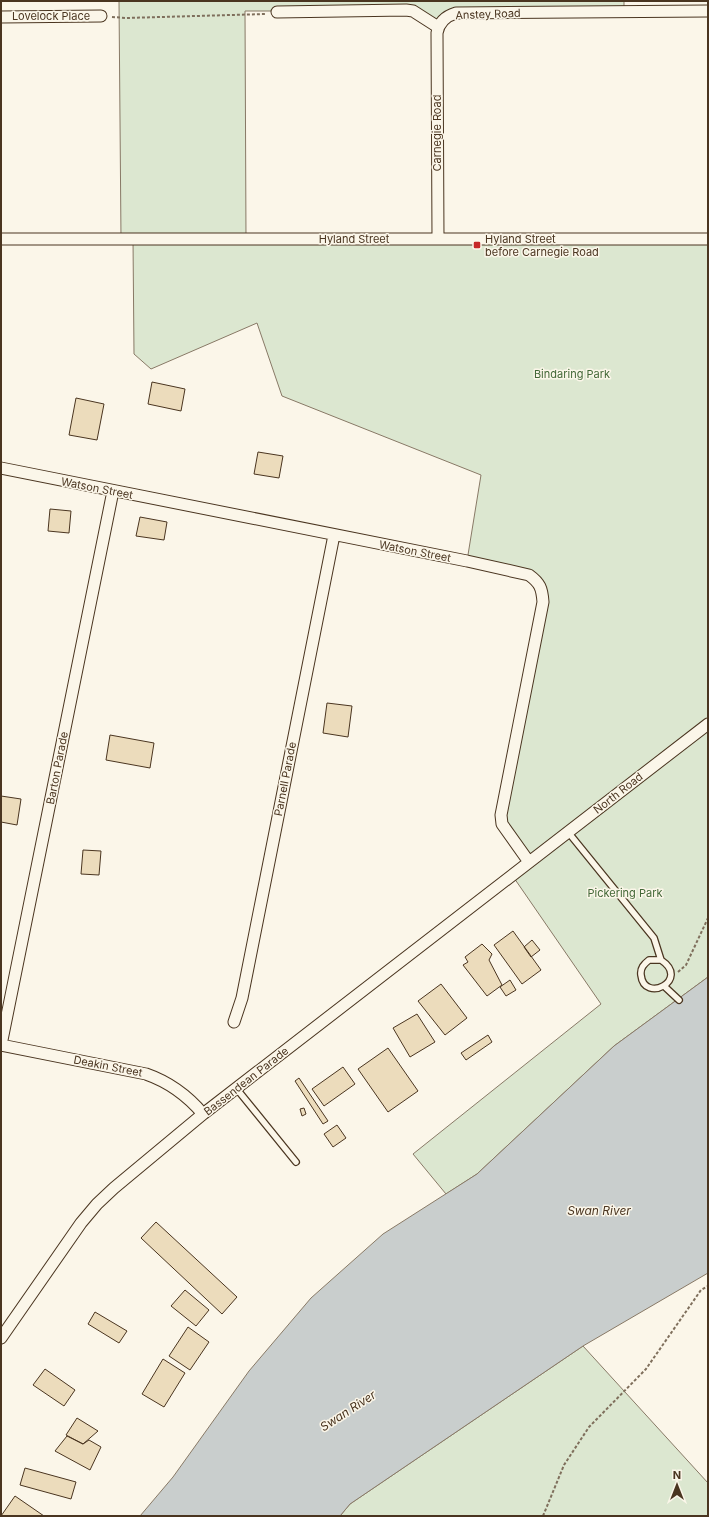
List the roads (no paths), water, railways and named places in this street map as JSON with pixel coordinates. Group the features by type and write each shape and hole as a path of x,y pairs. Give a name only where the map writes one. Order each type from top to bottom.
{"street":[{"path":"277,12 406,10 413,11 438,27"},
{"name":"Anstey Road","path":"438,27 445,18 456,13 708,11"},
{"name":"Lovelock Place","path":"1,17 101,16"},
{"name":"Carnegie Road","path":"438,27 438,239"},
{"name":"Hyland Street","path":"1,239 708,239"},
{"name":"Watson Street","path":"1,468 529,575 537,581 543,591 544,602 502,815 502,824 529,862"},
{"name":"Barton Parade","path":"1,1045 113,491"},
{"name":"Parnell Parade","path":"234,1022 243,991 334,535"},
{"name":"North Road","path":"529,862 708,724"},
{"name":"Bassendean Parade","path":"1,1338 81,1223 97,1204 114,1188 236,1088 529,862"},
{"name":"Deakin Street","path":"1,1045 146,1074 160,1079 178,1090 203,1114"}],"lane":[{"path":"568,832 654,938 660,960"},
{"path":"649,960 660,960 666,963 669,968 670,975 666,983 659,988 648,987 644,983 640,973 642,968 649,960"},
{"path":"666,983 679,1000"},
{"path":"236,1088 296,1162"}],"water":[{"name":"Swan River","path":"708,977 708,1273 583,1346 350,1504 340,1516 140,1516 173,1477 249,1371 311,1298 383,1234 477,1174 614,1046"}],"place":[{"name":"Hyland Street before Carnegie Road","path":"477,245"}],"park label":[{"name":"Bindaring Park","path":"572,374"},
{"name":"Pickering Park","path":"625,893"}]}
